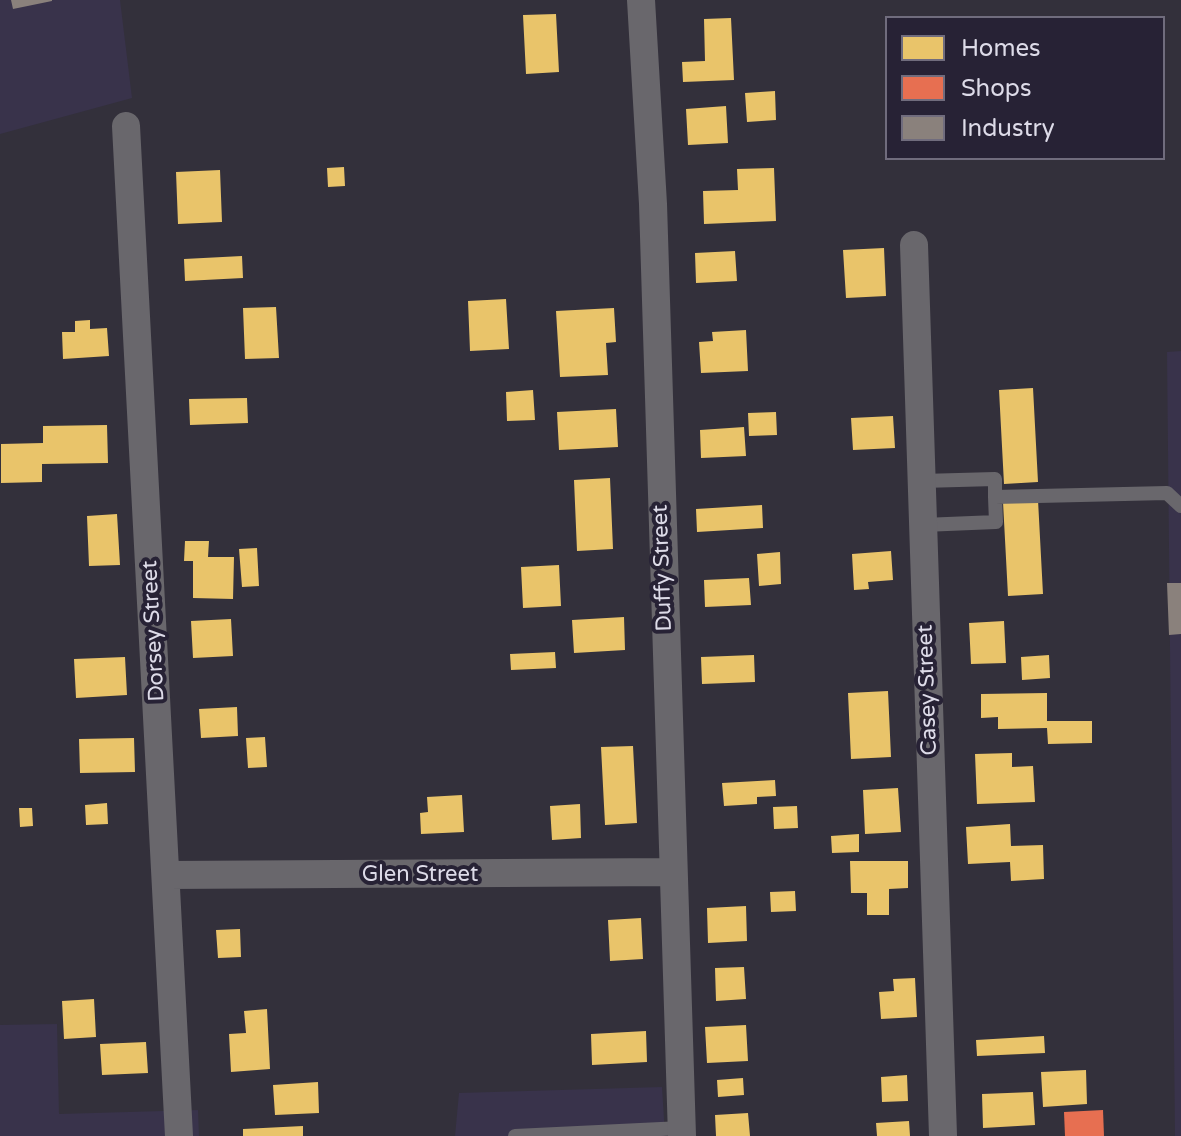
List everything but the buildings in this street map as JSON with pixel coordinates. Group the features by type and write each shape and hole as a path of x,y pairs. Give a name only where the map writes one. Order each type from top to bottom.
{"street":[{"name":"Duffy Street","path":"641,0 653,204 682,1132"},
{"name":"Dorsey Street","path":"126,126 168,875 179,1136"},
{"name":"Casey Street","path":"914,245 943,1136"},
{"name":"Glen Street","path":"168,875 672,872"}],"lane":[{"path":"922,481 995,479 996,522 923,525"},
{"path":"995,497 1167,493 1181,506"},
{"path":"515,1135 682,1132"}],"shaded area":[{"path":"0,0 120,0 132,98 0,134"},
{"path":"1181,351 1181,1136 1175,1136 1167,352"},
{"path":"57,1024 59,1114 198,1110 199,1136 0,1136 0,1025"},
{"path":"662,1087 665,1136 455,1136 459,1093"}]}
